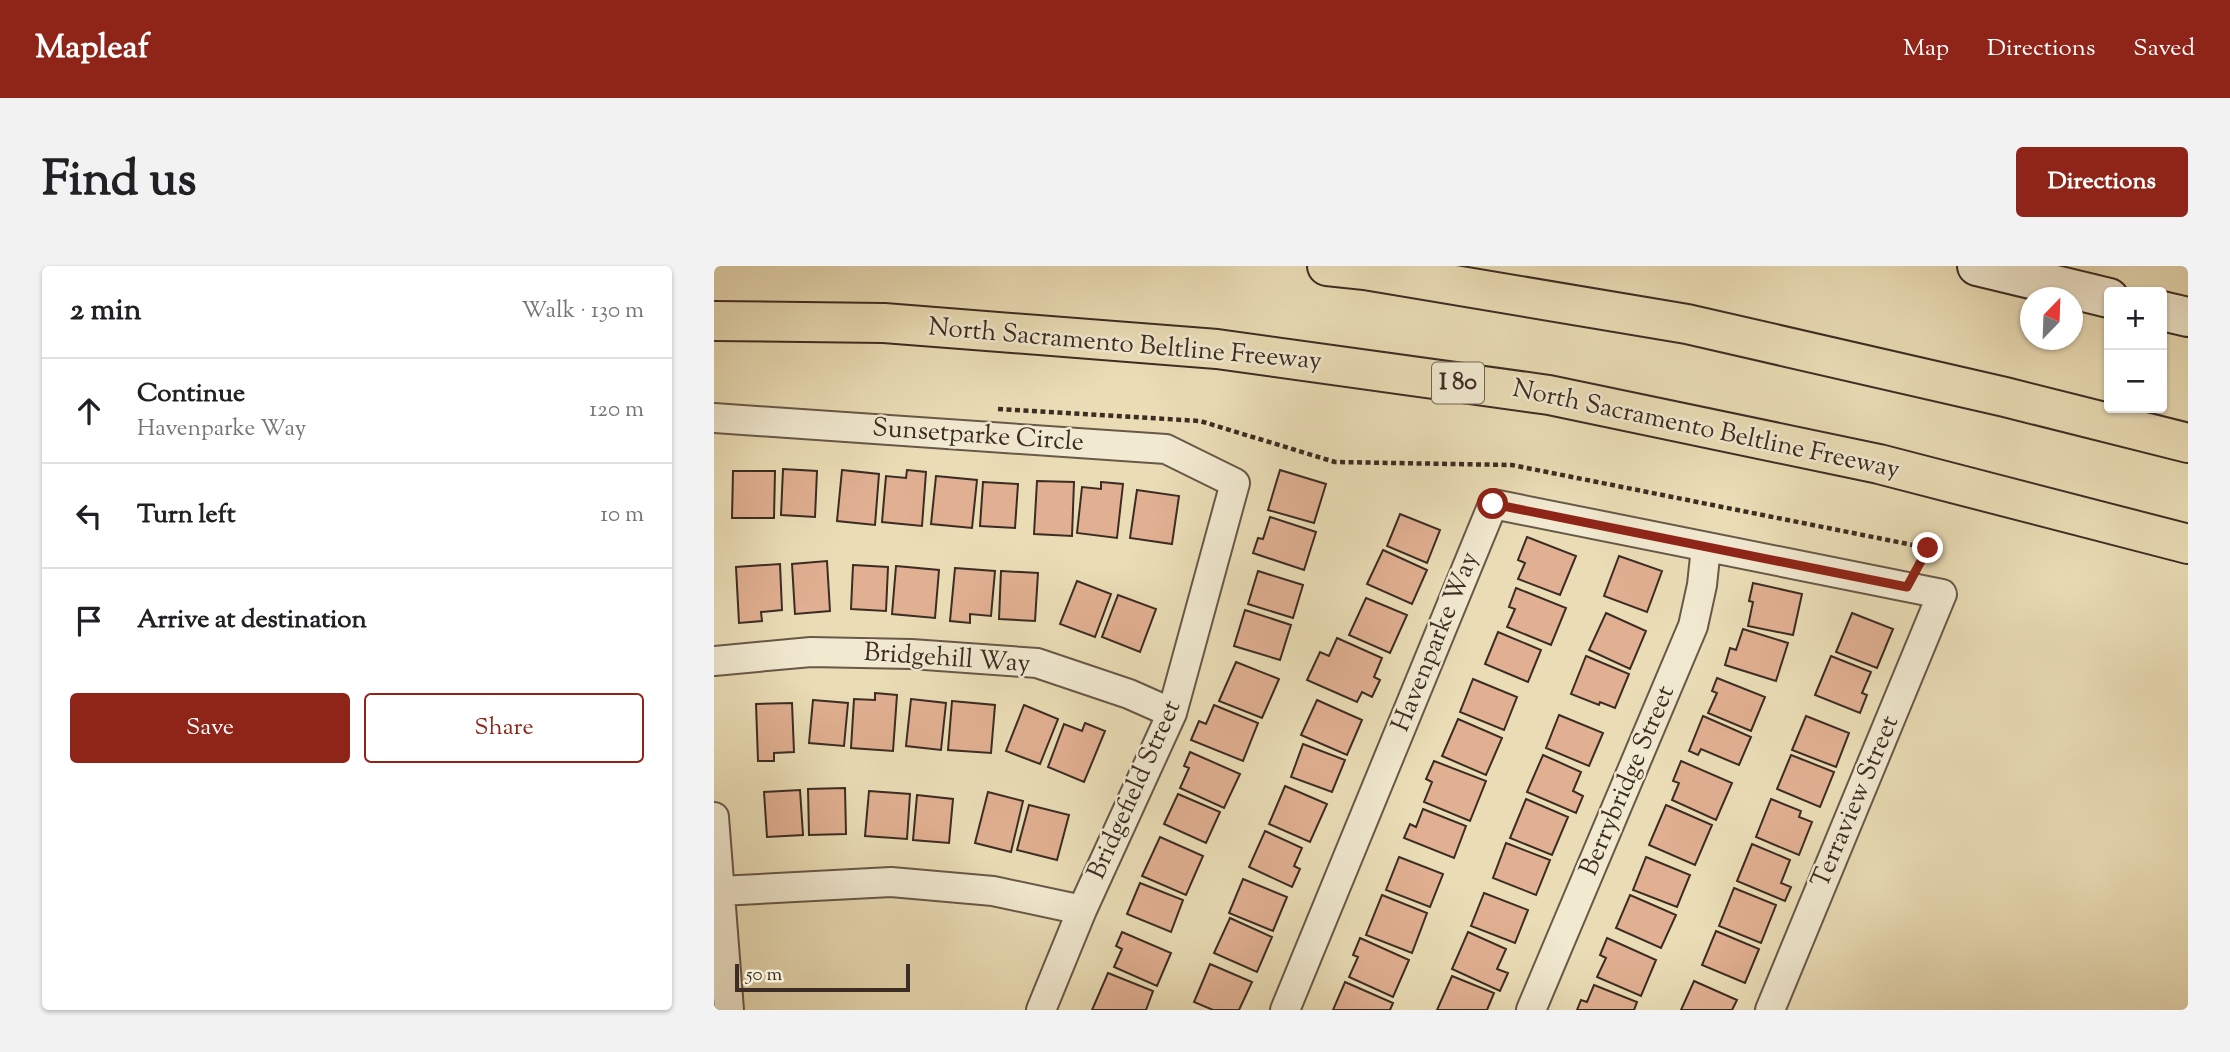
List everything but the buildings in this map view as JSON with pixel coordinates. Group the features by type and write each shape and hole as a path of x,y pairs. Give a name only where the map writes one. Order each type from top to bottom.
{"highway":[{"path":"1327,266 1378,272 1686,324 2005,397 2188,443"},
{"name":"North Sacramento Beltline Freeway","path":"714,321 884,323 1217,349 1549,395 1879,464 2188,544"}],"street":[{"path":"1977,266 2104,297"},
{"path":"2167,312 2188,317"},
{"name":"Sunsetparke Circle","path":"714,418 1166,449 1235,483"},
{"name":"Bridgefield Street","path":"1041,1010 1082,910 1172,713 1235,483"},
{"name":"Havenparke Way","path":"1285,1010 1493,504 1942,594"},
{"name":"Berrybridge Street","path":"1531,1010 1693,626 1702,585 1706,547"},
{"name":"Terraview Street","path":"1770,1010 1942,594"},
{"name":"Bridgehill Way","path":"714,660 811,652 911,654 1037,663 1129,694 1172,713"},
{"path":"714,817 729,1010"},
{"path":"720,891 891,882 993,891 1082,910"}],"path":[{"path":"990,409 1200,421 1335,462 1512,465 1928,548 1907,587"}],"route":[{"path":"1493,504 1907,587 1928,548"}]}
